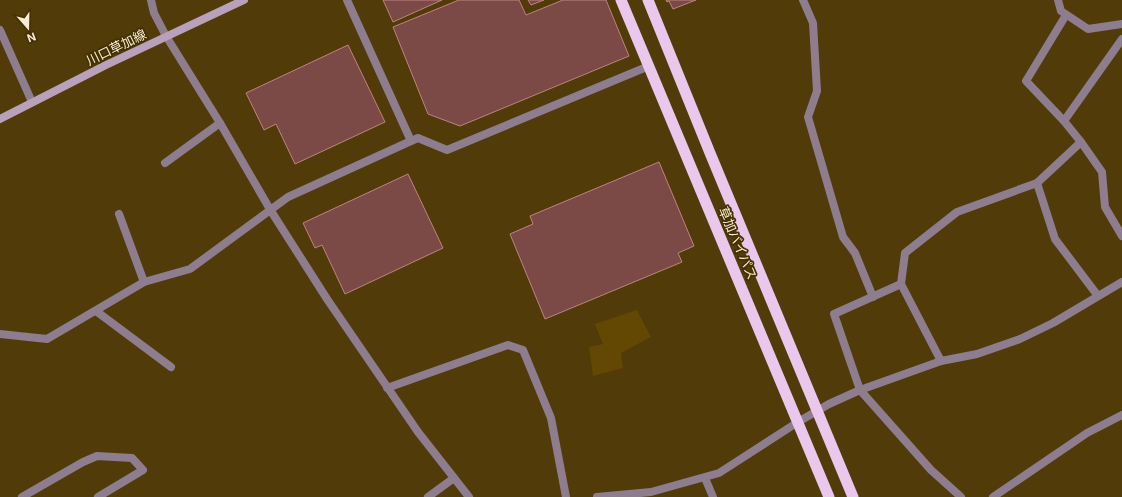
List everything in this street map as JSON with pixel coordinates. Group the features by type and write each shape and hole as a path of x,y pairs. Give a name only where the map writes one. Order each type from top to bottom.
{"highway":[{"name":"草加バイパス","path":"621,0 829,497"},
{"name":"草加バイパス","path":"648,0 816,411 853,497"}],"main road":[{"name":"川口草加線","path":"0,119 166,36 244,0"}],"street":[{"path":"347,0 411,141"},
{"path":"803,0 813,23 817,91 808,117 843,237 854,253 873,297"},
{"path":"1058,0 1061,11 1088,28 1122,24"},
{"path":"153,1 154,12 166,36 220,123 271,211 327,299 387,388 469,497"},
{"path":"1066,15 1026,81 1064,121 1102,172 1105,206 1122,236"},
{"path":"0,30 32,102"},
{"path":"1064,121 1122,39"},
{"path":"0,334 47,339 144,282 190,269 288,198 411,141 418,138 447,150 649,66"},
{"path":"165,164 220,123"},
{"path":"941,361 901,284 905,253 957,212 1037,183 1081,142"},
{"path":"1037,183 1055,239 1098,296"},
{"path":"119,214 144,282"},
{"path":"597,497 651,494 719,473 816,411 860,390 941,361 977,354 1020,339 1053,323 1122,282"},
{"path":"901,284 834,314 860,390 931,470 961,497"},
{"path":"96,311 172,366"},
{"path":"387,388 508,345 523,350 551,418 566,497"},
{"path":"993,497 1087,433 1122,415"},
{"path":"22,497 83,462 97,456 132,458 143,470 98,497"},
{"path":"428,497 454,478"},
{"path":"704,478 713,497"}],"shaded area":[{"path":"637,310 651,337 621,353 623,368 593,376 589,347 603,344 595,324"}],"building":[{"path":"383,0 442,0 393,22"},
{"path":"459,0 519,0 526,15 563,0 606,0 629,56 460,126 428,114 393,27"},
{"path":"528,0 544,0 531,5"},
{"path":"666,0 696,0 673,9 669,1 667,2"},
{"path":"348,45 385,122 295,164 276,124 264,130 246,93"},
{"path":"659,162 694,246 678,253 682,262 545,319 510,234 533,224 530,216"},
{"path":"408,174 443,248 345,294 322,245 315,248 303,223"}]}
